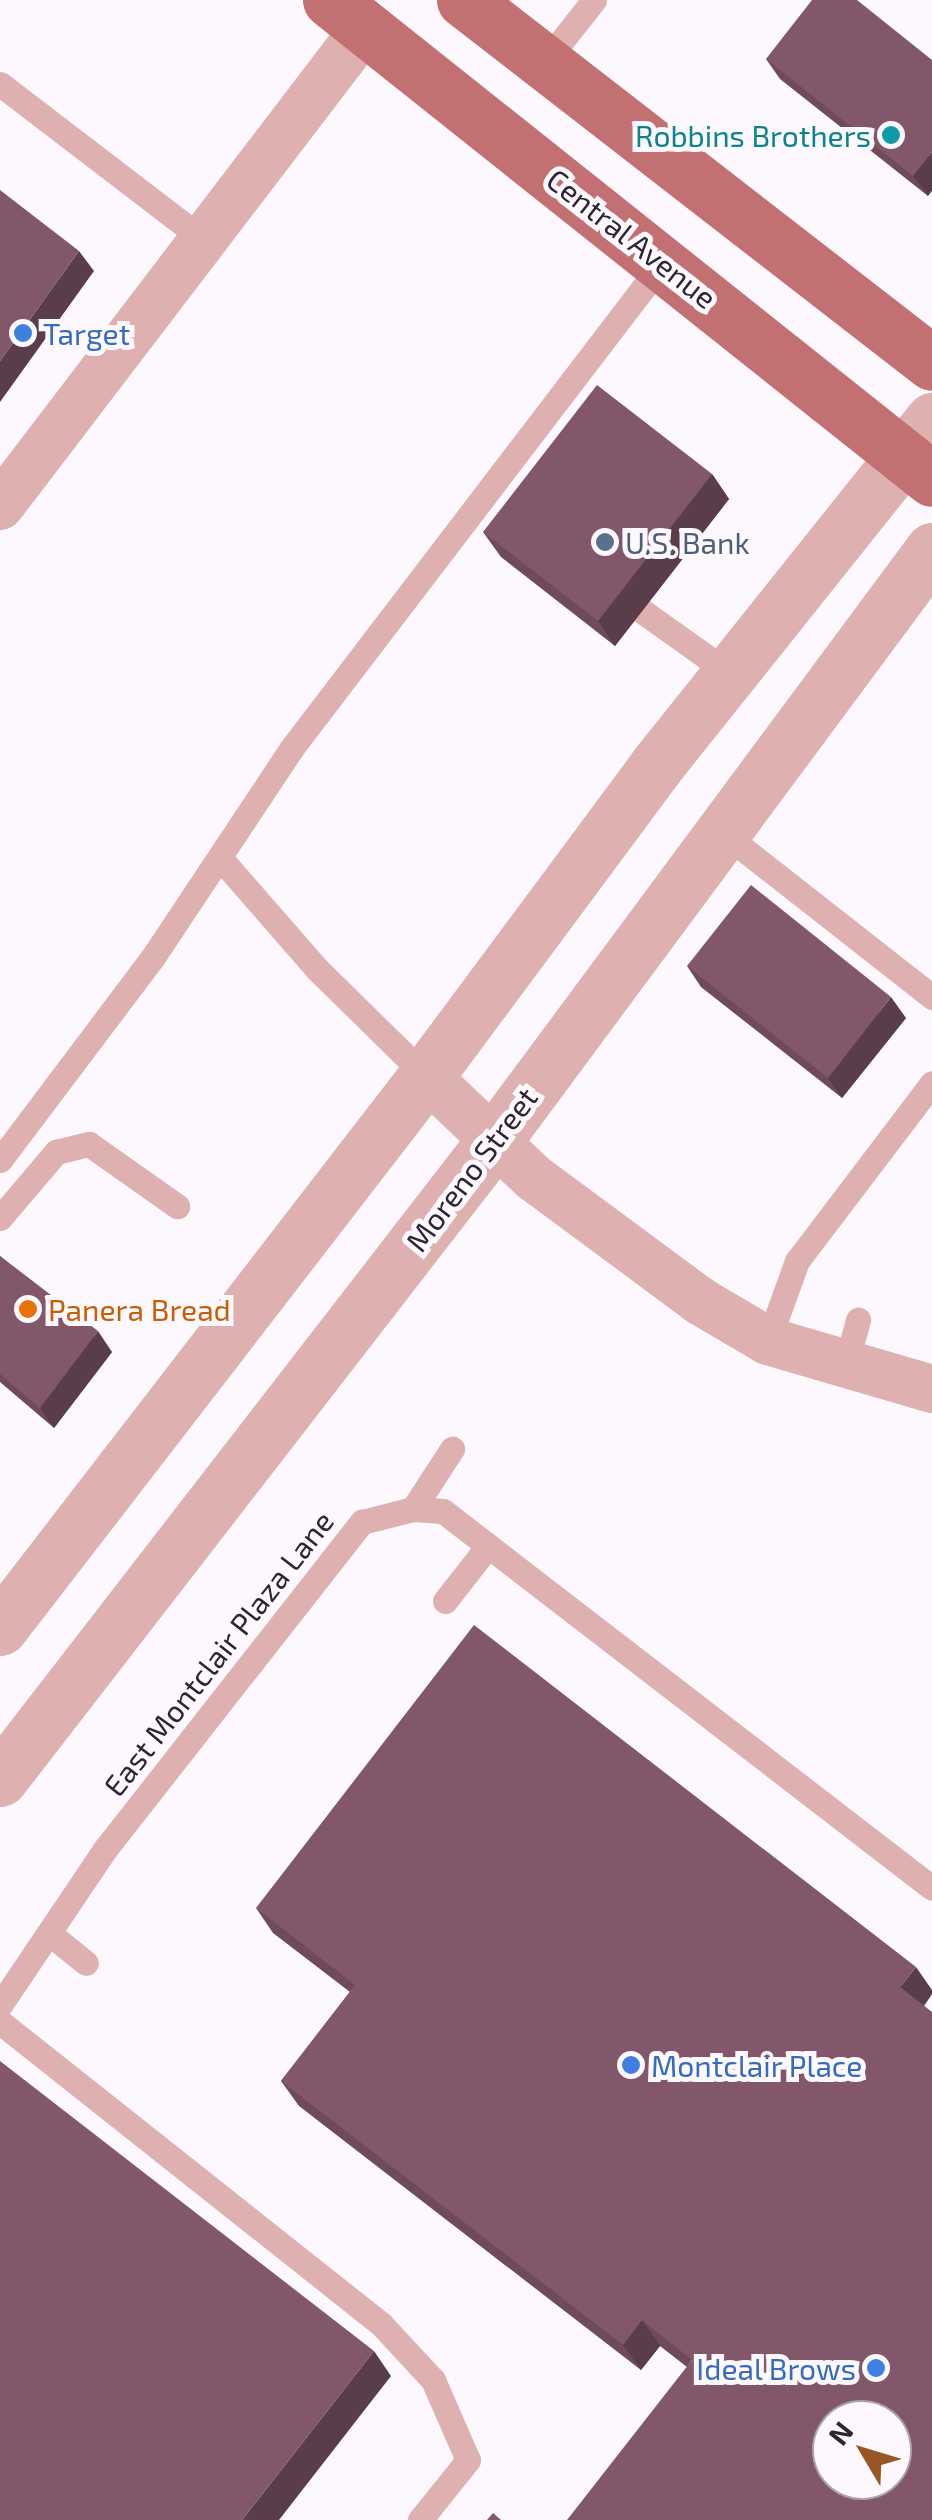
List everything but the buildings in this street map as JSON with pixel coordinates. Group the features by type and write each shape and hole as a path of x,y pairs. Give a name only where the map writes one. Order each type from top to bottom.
{"main road":[{"path":"464,0 932,362"},
{"name":"Central Avenue","path":"348,14 663,262 924,452"}],"street":[{"path":"0,506 204,240 348,14"},
{"path":"0,1628 426,1076 656,766 924,452"},
{"name":"Moreno Street","path":"0,1779 493,1142 932,550"},
{"path":"426,1076 493,1142 700,1301 768,1342 852,1342 932,1389"}],"lane":[{"path":"545,62 594,0"},
{"path":"0,84 204,240"},
{"path":"0,1160 221,859 291,748 663,262"},
{"path":"485,495 512,516"},
{"path":"642,611 732,675"},
{"path":"722,833 932,998"},
{"path":"221,859 318,968 426,1076"},
{"path":"768,1342 797,1261 932,1083"},
{"path":"0,1218 56,1152 89,1144 177,1206"},
{"path":"452,1448 413,1509 444,1511 932,1888"},
{"name":"East Montclair Plaza Lane","path":"0,2005 106,1848 362,1522 413,1509"},
{"path":"444,1601 488,1546"},
{"path":"50,1934 86,1963"},
{"path":"0,2022 381,2324 433,2380 468,2460 420,2520"}],"place":[{"name":"Robbins Brothers","path":"891,135"},
{"name":"Target","path":"23,333"},
{"name":"U.S. Bank","path":"605,542"},
{"name":"Panera Bread","path":"28,1309"},
{"name":"Montclair Place","path":"631,2065"},
{"name":"Ideal Brows","path":"876,2368"}]}
